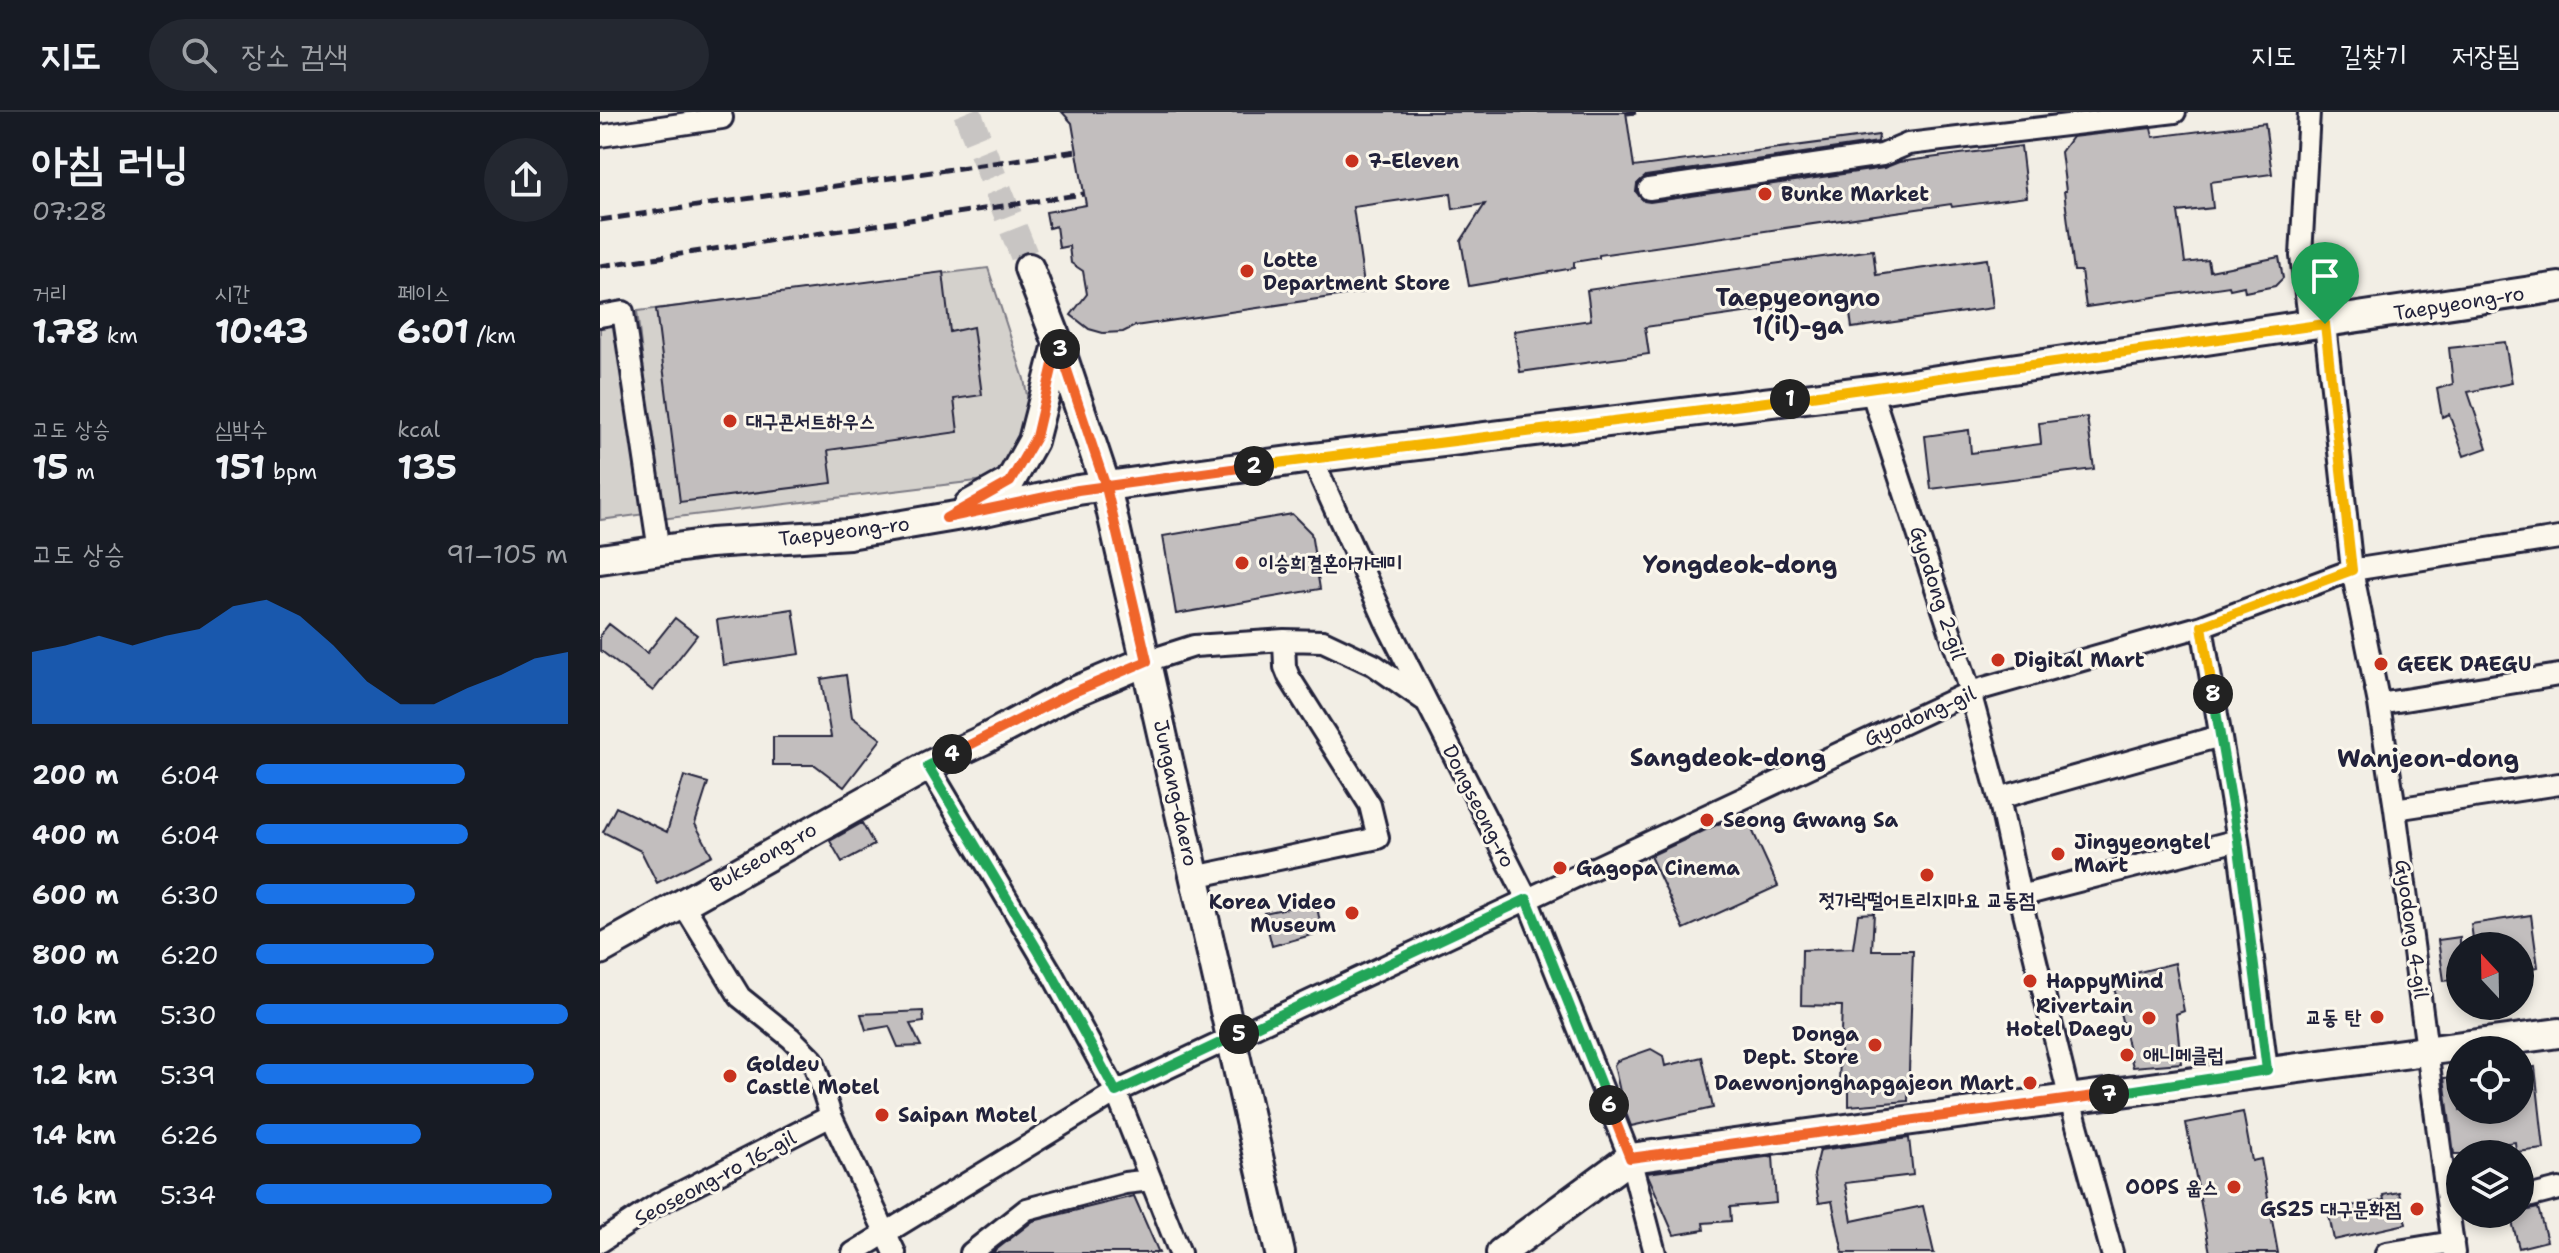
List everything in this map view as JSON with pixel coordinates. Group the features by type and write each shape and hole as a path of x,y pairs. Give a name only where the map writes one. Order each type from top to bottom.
{"main road":[{"name":"Jungang-daero","path":"1029,268 1058,343 1106,487 1280,1253"},
{"name":"Taepyeong-ro","path":"600,559 710,543 849,534 946,518 1078,490 1312,458 1871,390 2559,287"},
{"path":"946,518 1010,482 1036,437 1058,343"},
{"name":"Bukseong-ro","path":"600,950 809,830 928,766 1067,695 1147,661"},
{"path":"1501,1253 1630,1158 2559,1033"}],"street":[{"path":"1649,189 1882,155 1908,144 2175,112"},
{"name":"Gyodong 4-gil","path":"2309,112 2301,256 2317,325 2352,570 2379,704 2446,1157"},
{"path":"600,136 721,115"},
{"path":"600,316 623,312 659,551"},
{"name":"Gyodong 2-gil","path":"1871,390 1970,692 1999,798 2070,1100 2112,1253"},
{"name":"Dongseong-ro","path":"1312,458 1385,620 1527,899 1630,1158 1655,1253"},
{"name":"Gyodong-gil","path":"853,1253 890,1244 1116,1092 1970,692 2202,626 2352,570 2559,538"},
{"path":"2202,626 2238,840 2267,1070"},
{"path":"1194,877 1378,838 1370,805 1289,677 1285,667 1284,640"},
{"path":"1147,661 1194,646 1284,640 1323,641 1374,665 1426,702"},
{"path":"2379,704 2559,675"},
{"path":"1999,798 2220,736"},
{"path":"928,766 1052,974 1116,1092 1180,1253"},
{"path":"2395,809 2559,784"},
{"path":"2020,896 2238,840"},
{"path":"683,904 740,997 813,1060 831,1116 890,1244"},
{"name":"Seoseong-ro 16-gil","path":"600,1242 658,1204 831,1116"},
{"path":"971,1253 1027,1209 1125,1183 1151,1180"},
{"path":"2534,1195 2559,1189"},
{"name":"Gyodong 4-gil","path":"2454,1248 2455,1228"},
{"path":"2386,1253 2454,1248"}],"shaded area":[{"path":"988,268 1024,379 1030,412 1016,461 985,480 661,519 637,311"},
{"path":"623,312 653,513 600,520 600,316"}],"building":[{"path":"1062,112 1626,112 1634,167 1879,135 1878,142 1646,176 1637,184 1636,192 1644,201 1650,202 2021,146 2027,197 1952,207 1951,204 1599,255 1599,258 1574,262 1574,268 1469,286 1461,241 1485,204 1453,209 1451,193 1353,207 1365,292 1103,333 1089,329 1071,315 1087,294 1083,271 1071,263 1069,246 1059,248 1056,226 1049,228 1046,212 1086,205 1072,123"},
{"path":"2265,123 2272,174 2210,182 2213,208 2178,212 2185,263 2208,260 2210,271 2279,257 2283,278 2275,286 2245,292 2244,286 2230,289 2229,286 2086,307 2081,271 2074,271 2064,191 2061,152 2072,137 2151,128 2153,137"},
{"path":"1873,250 1876,275 1987,259 1993,308 1852,328 1848,298 1645,327 1649,354 1520,372 1514,331 1591,320 1587,290"},
{"name":"대구콘서트하우스","path":"943,272 950,332 973,327 982,395 954,399 958,432 828,450 832,483 680,502 656,309"},
{"path":"2505,342 2512,383 2468,392 2487,448 2464,456 2449,414 2442,417 2437,389 2453,384 2449,348"},
{"path":"2087,417 2094,469 1931,489 1925,436 1969,430 1971,453 2041,444 2039,423"},
{"name":"이승희결혼아카데미","path":"1292,514 1311,533 1320,589 1176,614 1163,536"},
{"path":"793,609 800,654 723,665 717,620"},
{"path":"675,618 697,635 653,691 600,650 600,635 609,624 647,653"},
{"path":"846,675 852,717 881,739 844,787 815,765 773,765 773,737 831,737 821,679"},
{"path":"684,776 708,783 695,824 712,855 657,883 641,851 603,832 616,807 667,832"},
{"path":"1744,812 1778,886 1684,929 1650,856"},
{"path":"862,823 874,845 842,862 830,841"},
{"path":"1316,902 1322,932 1272,946 1264,913"},
{"name":"Donga Dept. Store","path":"1874,913 1872,950 1913,950 1908,1101 1849,1106 1849,1085 1839,1084 1842,1006 1801,1005 1802,950 1853,948 1858,914"},
{"path":"2531,915 2533,932 2472,932 2471,924"},
{"path":"2534,937 2538,967 2534,968"},
{"path":"2446,939 2446,981 2444,981 2438,940"},
{"name":"Rivertain Hotel Daegu","path":"2175,963 2184,1011 2176,1014 2181,1063 2133,1067 2112,979"},
{"path":"923,1011 924,1022 910,1024 921,1046 898,1047 889,1026 866,1030 861,1014"},
{"path":"1651,1049 1663,1056 1665,1066 1702,1057 1713,1108 1631,1126 1614,1065 1617,1061"},
{"path":"2534,1067 2544,1149 2534,1150 2534,1140 2452,1140 2450,1124 2534,1124"},
{"path":"2243,1112 2252,1161 2261,1159 2278,1253 2210,1253 2186,1123"},
{"path":"1909,1138 1913,1175 1845,1183 1852,1221 1923,1206 1934,1253 1843,1253 1832,1201 1819,1203 1814,1175 1820,1150"},
{"path":"1773,1156 1776,1203 1730,1207 1731,1221 1703,1223 1704,1230 1674,1235 1647,1173"},
{"path":"2399,1192 2406,1224 2334,1240 2328,1210 2384,1200 2383,1195"},
{"path":"1134,1196 1159,1253 992,1253 1033,1221"},
{"path":"2538,1208 2547,1241 2519,1248 2514,1228 2534,1228 2534,1209"}],"tunnel":[{"path":"967,112 1029,268"}],"railway":[{"path":"1627,113 1636,112"},
{"path":"600,220 1077,151"},
{"path":"600,266 1084,194"}],"place":[{"name":"7-Eleven","path":"1352,161"},
{"name":"Bunke Market","path":"1765,194"},
{"name":"Lotte Department Store","path":"1247,271"},
{"name":"대구콘서트하우스","path":"730,421"},
{"name":"이승희결혼아카데미","path":"1242,563"},
{"name":"Digital Mart","path":"1998,660"},
{"name":"GEEK DAEGU","path":"2381,664"},
{"name":"Seong Gwang Sa","path":"1707,820"},
{"name":"Jingyeongtel Mart","path":"2058,854"},
{"name":"Gagopa Cinema","path":"1560,868"},
{"name":"젓가락떨어트리지마요 교동점","path":"1927,875"},
{"name":"Korea Video Museum","path":"1352,913"},
{"name":"HappyMind","path":"2030,981"},
{"name":"교동 탄","path":"2377,1017"},
{"name":"Rivertain Hotel Daegu","path":"2149,1018"},
{"name":"Donga Dept. Store","path":"1875,1045"},
{"name":"애니메클럽","path":"2127,1055"},
{"name":"Goldeu Castle Motel","path":"730,1076"},
{"name":"Daewonjonghapgajeon Mart","path":"2030,1083"},
{"name":"Saipan Motel","path":"882,1115"},
{"name":"OOPS 웁스","path":"2234,1187"},
{"name":"GS25 대구문화점","path":"2417,1209"}],"district":[{"name":"Taepyeongno 1(il)-ga","path":"1798,312"},
{"name":"Yongdeok-dong","path":"1740,565"},
{"name":"Sangdeok-dong","path":"1728,758"},
{"name":"Wanjeon-dong","path":"2428,759"}],"route":[{"path":"2325,324 1871,390 1312,458 1106,487 1078,490 946,518 1010,482 1036,437 1058,343 1106,487 1147,661 1067,695 928,766 1052,974 1116,1092 1527,899 1630,1158 2070,1100 2267,1070 2238,840 2202,626 2352,570 2325,324"}]}
